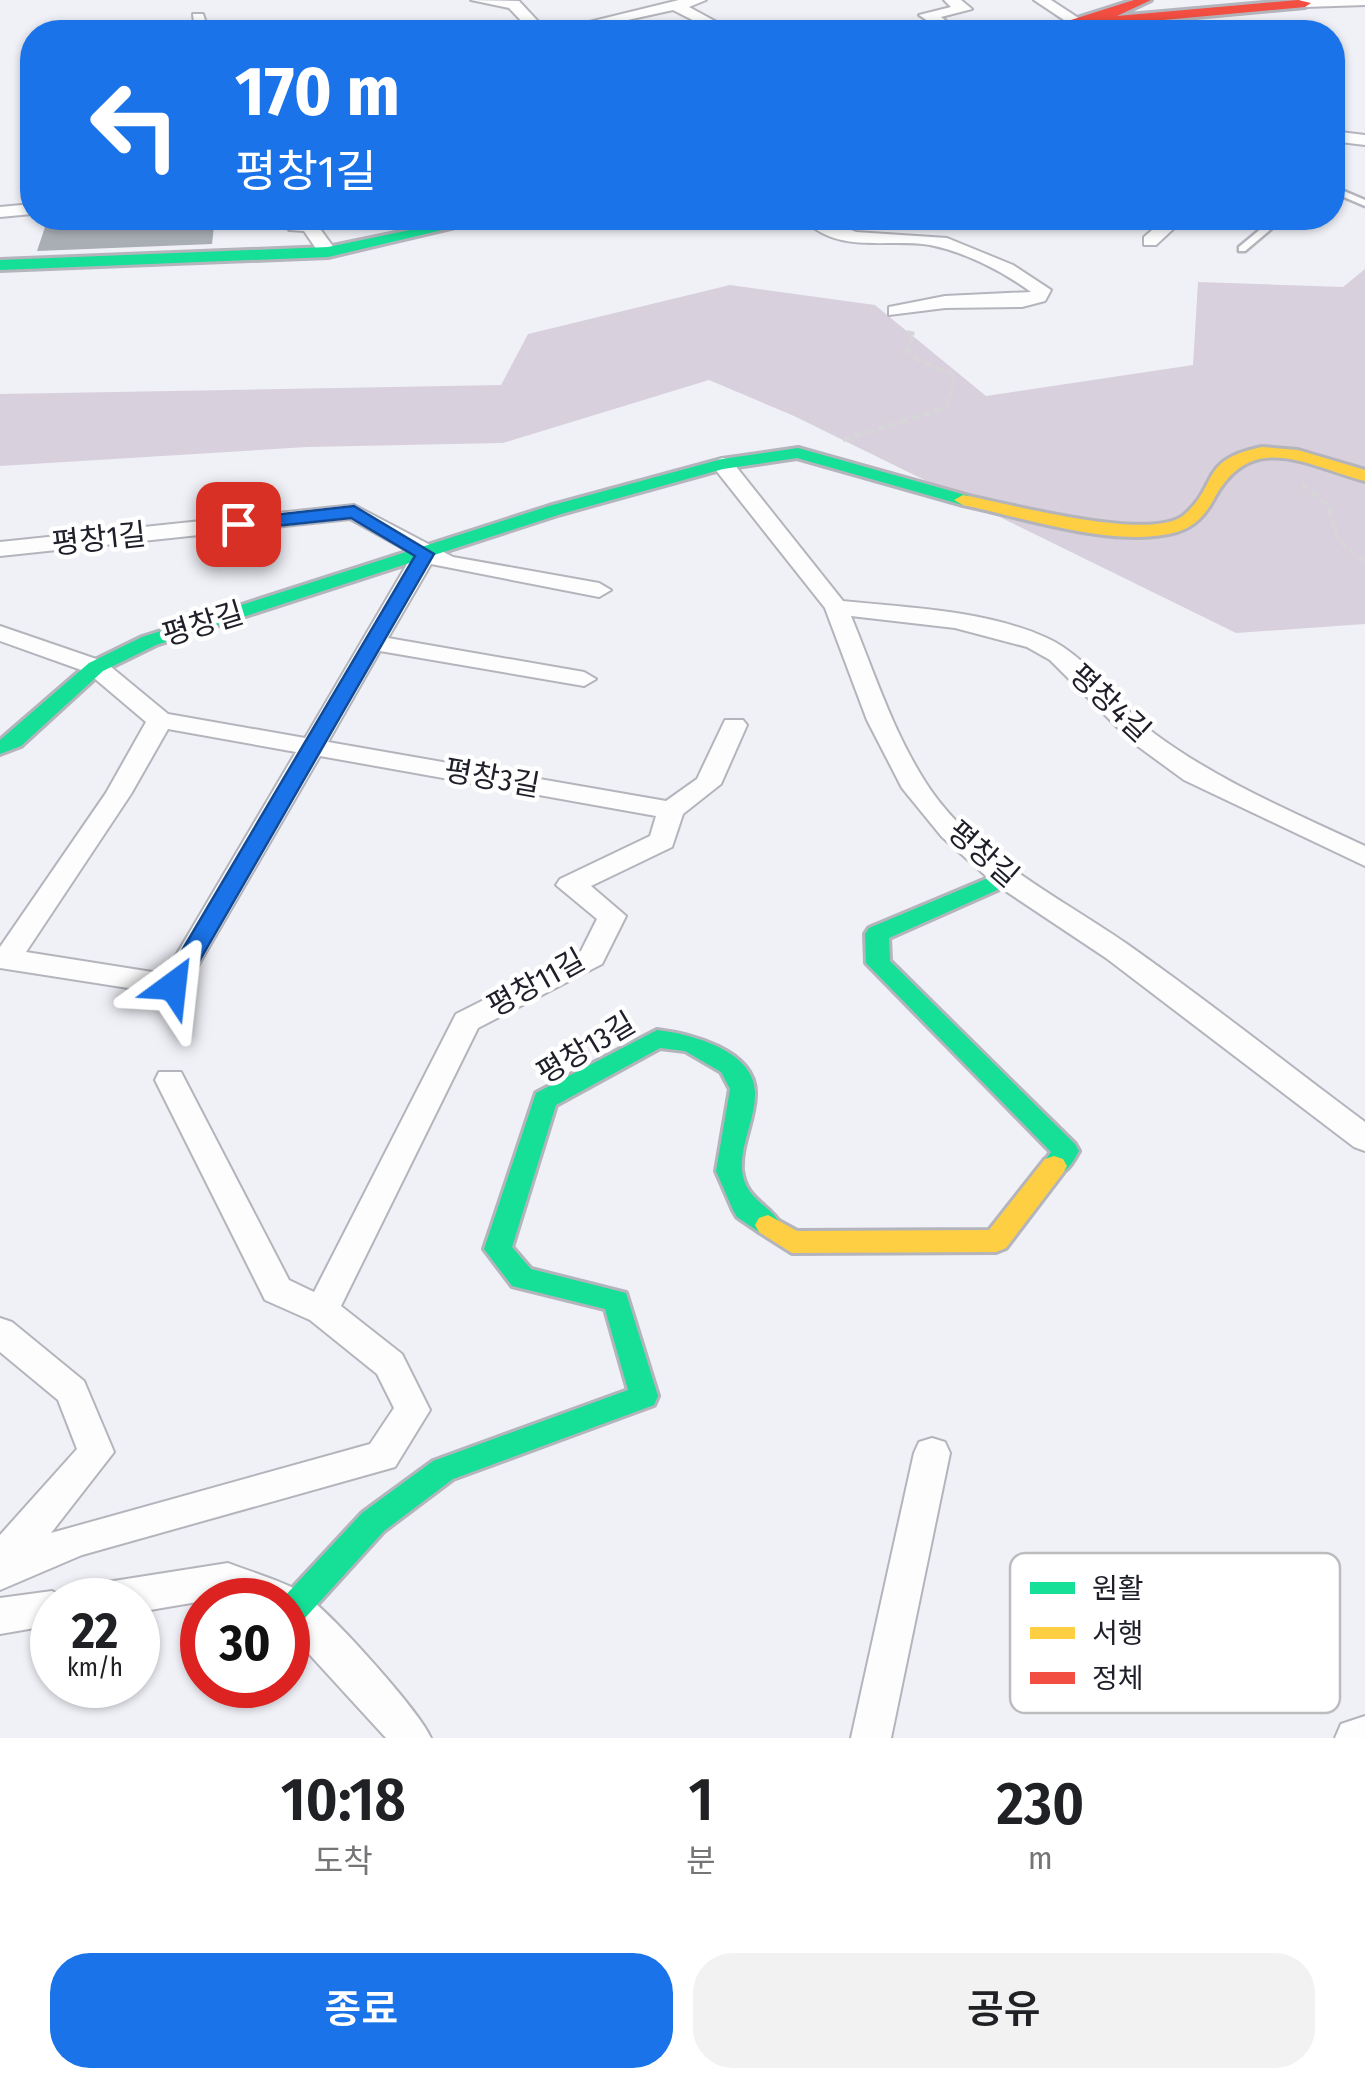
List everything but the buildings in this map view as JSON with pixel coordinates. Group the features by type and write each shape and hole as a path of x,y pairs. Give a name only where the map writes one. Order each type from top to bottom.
{"street":[{"path":"478,0 516,2"},
{"path":"611,20 700,0"},
{"path":"935,20 927,15 965,8 951,0"},
{"path":"1042,0 1075,20"},
{"path":"1084,20 1145,0"},
{"path":"1094,20 1226,4 1365,1"},
{"path":"676,6 703,20"},
{"path":"312,230 328,252"},
{"path":"0,265 328,252 430,230"},
{"path":"824,230 859,237 938,241 1041,290 1038,297 1022,302 946,302 896,311"},
{"path":"1150,241 1162,230"},
{"name":"평창길","path":"5,748 96,667 149,641 555,510 722,464 798,453 948,496 1110,526 1172,528 1197,515 1230,464 1258,454 1287,453 1365,476"},
{"name":"평창길","path":"722,464 836,606 880,720 915,788 952,831 1006,878 1116,951 1365,1138"},
{"name":"평창1길","path":"0,549 354,512 446,563 599,590"},
{"path":"160,720 118,794 3,958 173,986 425,554"},
{"name":"평창4길","path":"836,606 956,621 1036,642 1059,655 1142,736 1192,774 1365,857"},
{"path":"0,633 96,667"},
{"path":"374,643 584,679"},
{"name":"평창3길","path":"96,667 160,720 671,810"},
{"name":"평창11길","path":"322,1310 467,1021 592,957 612,916 570,885 662,841 671,810 708,784 734,725"},
{"name":"평창13길","path":"310,1581 373,1522 443,1470 644,1396 616,1301 522,1278 498,1248 545,1100 657,1039 690,1043 730,1066 743,1089 729,1171 746,1210 792,1242 996,1241 1066,1151 878,963 877,934 1006,878"},
{"path":"0,1572 76,1540 382,1456 412,1410 390,1364 322,1310 277,1290 170,1080"},
{"path":"0,1332 72,1391 96,1452 52,1507 0,1561"},
{"path":"871,1738 932,1453"},
{"path":"0,1616 30,1611"},
{"path":"310,1630 411,1738"},
{"path":"1355,1738 1365,1735"}],"lane":[{"path":"1242,249 1265,230"}],"path":[{"path":"798,453 948,407 955,375 918,360 907,350 912,332 885,331 883,316 896,311"},
{"path":"1296,481 1328,506 1329,529 1344,550 1365,562"}],"shaded area":[{"path":"1365,269 1365,624 1236,633 794,416 709,380 503,443 307,447 0,466 0,394 501,385 528,334 730,285 875,305 986,396 1193,365 1198,282 1343,287"}],"traffic: fast":[{"path":"0,265 328,252 430,230"},
{"path":"0,748 14,741 96,667 149,641 555,510 722,464 798,453 963,500"},
{"path":"1005,878 877,934 878,963 1066,1151 1054,1166"},
{"path":"310,1591 373,1522 443,1470 644,1396 616,1301 522,1278 498,1249 545,1100 657,1039 690,1043 730,1066 743,1089 729,1171 746,1210 768,1225"}],"traffic: slow":[{"path":"963,500 1066,522 1146,530 1170,528 1191,518 1222,471 1246,455 1298,455 1365,476"},
{"path":"768,1225 792,1242 996,1241 1054,1166"}],"traffic: jam":[{"path":"1088,20 1145,0"},
{"path":"1112,20 1305,3"}],"route":[{"path":"173,986 425,554 374,520 354,512 238,524"}]}
